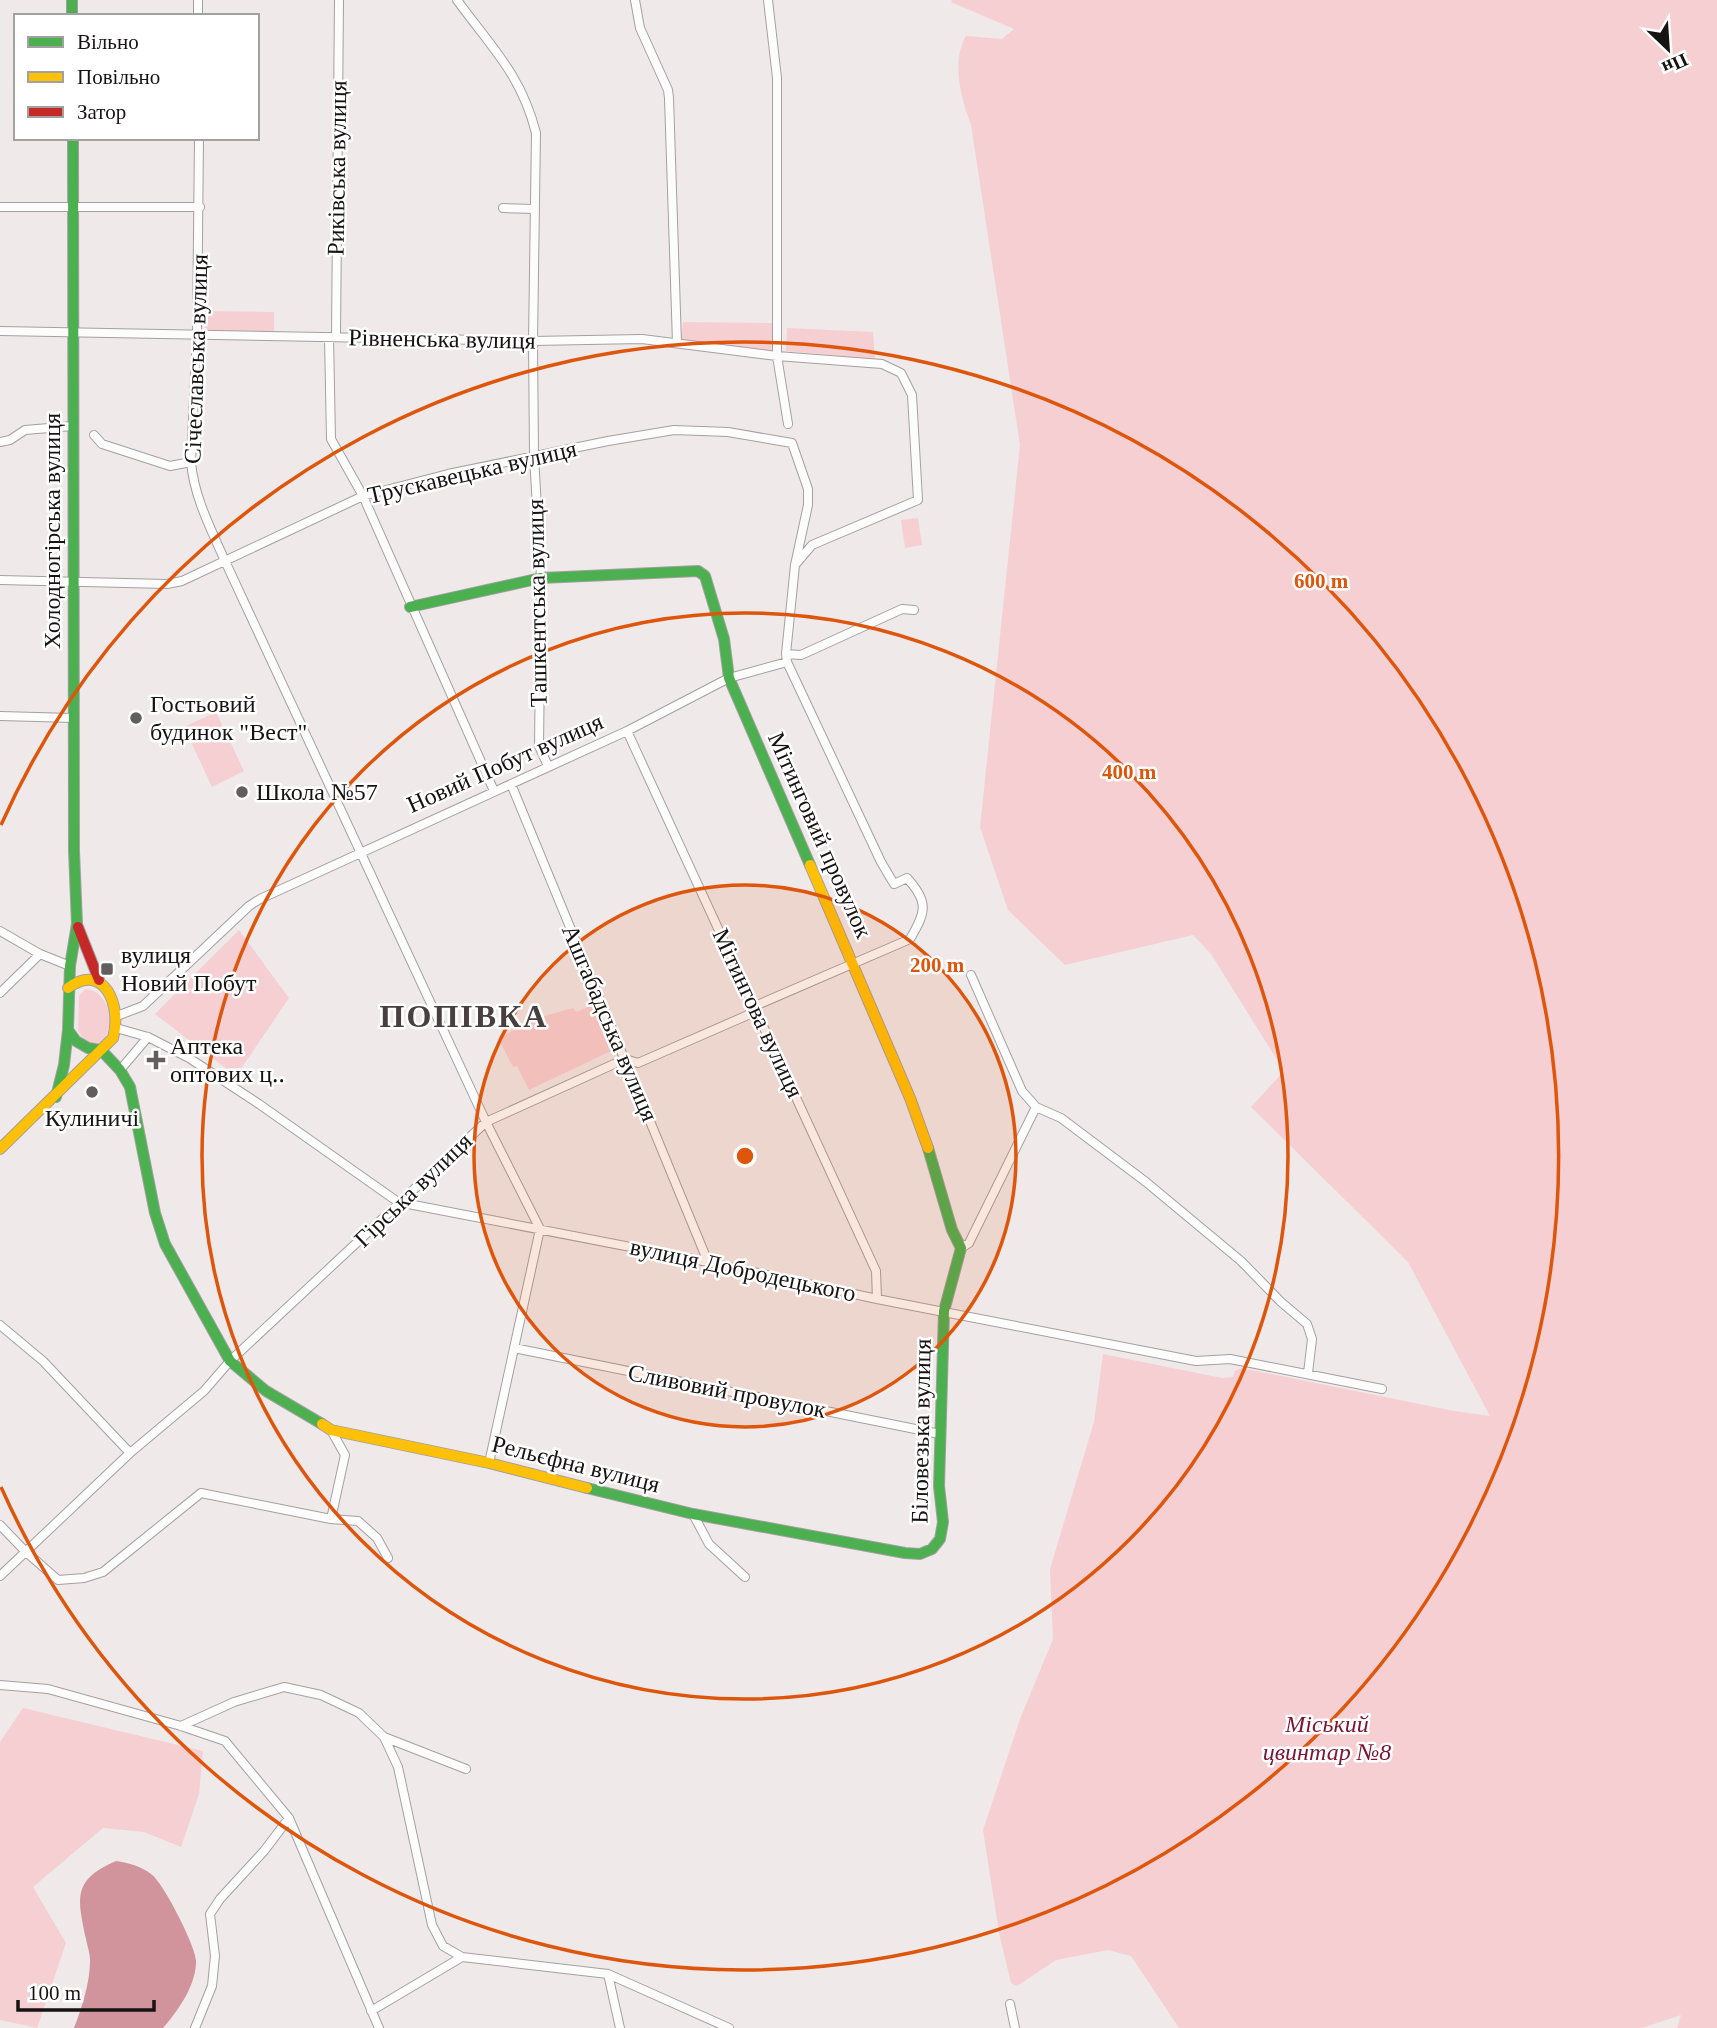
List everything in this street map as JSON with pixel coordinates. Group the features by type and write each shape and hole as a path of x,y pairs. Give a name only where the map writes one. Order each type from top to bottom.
{"street":[{"name":"Риківська вулиця","path":"332,337 339,0"},
{"name":"Ташкентська вулиця","path":"457,0 509,67 529,106 536,133 533,341 534,456 541,578 539,746 548,766"},
{"path":"635,0 640,28 668,90 669,98 677,344"},
{"path":"768,0 777,78 777,356 788,424"},
{"name":"Холодногірська вулиця","path":"68,988 77,924 72,583 73,140"},
{"name":"Січеславська вулиця","path":"199,140 197,334 191,462 201,505 486,1122 540,1229"},
{"path":"0,207 200,207"},
{"path":"502,208 535,209"},
{"name":"Рівненська вулиця","path":"0,331 533,341 642,339 777,356 882,364 901,373 912,395 918,500 812,545 795,565"},
{"path":"332,337 331,439 363,496 494,792"},
{"path":"0,442 10,440 25,430 73,426"},
{"name":"Трускавецька вулиця","path":"0,580 167,584 194,577 363,496 448,474 674,430 728,432 792,443 808,489 808,505 795,565"},
{"path":"94,435 102,444 170,466 191,462"},
{"path":"787,658 795,565"},
{"name":"Мітинговий провулок","path":"541,578 698,571 705,576 724,639 729,678 915,1110 936,1170 948,1218 961,1248"},
{"path":"410,607 541,578"},
{"name":"Новий Побут вулиця","path":"117,1016 144,1006 249,906 260,899 627,731 729,678 801,655 902,609 914,610"},
{"name":"Гірська вулиця","path":"0,1576 130,1453 204,1391 230,1361 486,1122 625,1059 638,1063 748,1015 755,1006 909,939 918,924 923,905 922,893 907,878 894,884 881,862 787,658"},
{"path":"0,716 74,718"},
{"name":"Мітингова вулиця","path":"627,731 876,1271 877,1298"},
{"name":"Ашгабадська вулиця","path":"511,784 708,1262"},
{"name":"Холодногірська вулиця","path":"77,924 99,980"},
{"path":"0,931 40,954 70,966"},
{"path":"0,993 40,954"},
{"path":"971,975 1022,1091 1035,1107 1061,1118 1146,1182 1241,1261 1307,1324 1312,1339 1308,1373"},
{"path":"0,1149 56,1097 108,1045 116,1028 117,1016 112,997 99,980 79,979 68,988 68,1030 64,1065 56,1097"},
{"name":"вулиця Добродецького","path":"116,1028 148,1037 189,1058 398,1202 1196,1361 1230,1359 1382,1389"},
{"path":"68,1030 76,1041 88,1048 101,1050 120,1070 130,1087 155,1213 165,1244 230,1361"},
{"path":"120,1070 148,1037"},
{"path":"961,1248 970,1243 1035,1107"},
{"path":"489,1463 540,1229"},
{"name":"Біловезька вулиця","path":"932,1549 940,1539 943,1522 939,1486 944,1311 961,1248"},
{"path":"0,1325 43,1361 130,1453"},
{"name":"Сливовий провулок","path":"514,1348 940,1434"},
{"name":"Рельєфна вулиця","path":"230,1361 266,1391 331,1430 489,1463 693,1514 905,1553 920,1554 932,1549"},
{"path":"331,1430 345,1455 331,1518"},
{"path":"0,1525 58,1580 84,1578 103,1572 201,1493 358,1521 377,1538 388,1558"},
{"path":"693,1514 709,1544 745,1577"},
{"path":"0,1685 48,1689 225,1741 289,1818 379,2028"},
{"path":"181,1726 234,1702 284,1687 321,1695 359,1713 384,1737 398,1768 432,1925 443,1946 462,1957 608,1974 729,2028"},
{"path":"384,1737 466,1769"},
{"path":"195,2028 212,1986 215,1956 210,1914 289,1818"},
{"path":"371,2011 462,1957"},
{"path":"608,1974 620,2028"},
{"path":"1010,2004 1015,2028"}],"green space":[{"name":"Міський цвинтар №8","path":"1717,0 1717,2028 1677,2028 1681,2015 1642,2028 1179,2028 1131,1956 1108,1950 1056,1960 1017,1986 1011,1983 999,1933 983,1830 1020,1719 1053,1639 1050,1569 1094,1422 1103,1354 1222,1378 1233,1377 1235,1371 1241,1368 1490,1416 1408,1262 1251,1107 1284,1071 1211,954 1193,935 1065,965 1008,910 980,827 1020,445 971,125 961,92 958,68 961,46 966,36 1002,39 1014,29 951,2"},
{"path":"205,311 274,312 274,333 205,332"},
{"path":"683,322 773,323 772,352 681,340"},
{"path":"787,328 873,332 875,359 786,351"},
{"path":"918,518 922,545 905,548 901,520"},
{"path":"216,712 244,771 212,787 184,727"},
{"path":"239,930 289,998 236,1076 155,1014"},
{"path":"85,989 100,996 109,1011 109,1029 100,1043 87,1043 78,1031 79,996"},
{"path":"595,1003 615,1045 613,1050 529,1090 498,1038 541,1017 573,1008 577,1012"},
{"path":"23,1708 203,1751 199,1794 181,1847 144,1832 103,1828 33,1887 66,1943 37,2028 0,2020 0,1742"}],"shaded area":[{"path":"116,1861 139,1867 156,1879 178,1914 194,1952 195,1969 190,1988 163,2028 74,2028 90,1969 90,1955 81,1911 82,1891 92,1875"}],"traffic: fast":[{"path":"72,0 72,14"},
{"path":"56,1097 64,1065 70,966 77,924 74,851 73,140"},
{"path":"410,607 541,578 698,571 705,576 724,639 729,678 810,865"},
{"path":"68,1030 76,1041 88,1048 101,1050 120,1070 130,1087 155,1213 165,1244 230,1361 266,1391 322,1424"},
{"path":"587,1488 693,1514 905,1553 920,1554 932,1549 940,1539 943,1522 939,1486 944,1311 961,1248 952,1230 928,1148"}],"traffic: slow":[{"path":"810,865 910,1098 928,1148"},
{"path":"0,1149 113,1038 115,1013 108,991 92,980 81,981 68,988"},
{"path":"322,1424 331,1430 489,1463 587,1488"}],"traffic: jam":[{"path":"78,927 99,980"}],"place":[{"name":"Гостьовий будинок \"Вест\"","path":"136,718"},
{"name":"Школа №57","path":"242,792"},
{"name":"вулиця Новий Побут","path":"107,969"},
{"name":"Аптека оптових ц‥","path":"156,1060"},
{"name":"Кулиничі","path":"92,1092"}],"district":[{"name":"ПОПІВКА","path":"464,1016"}]}
